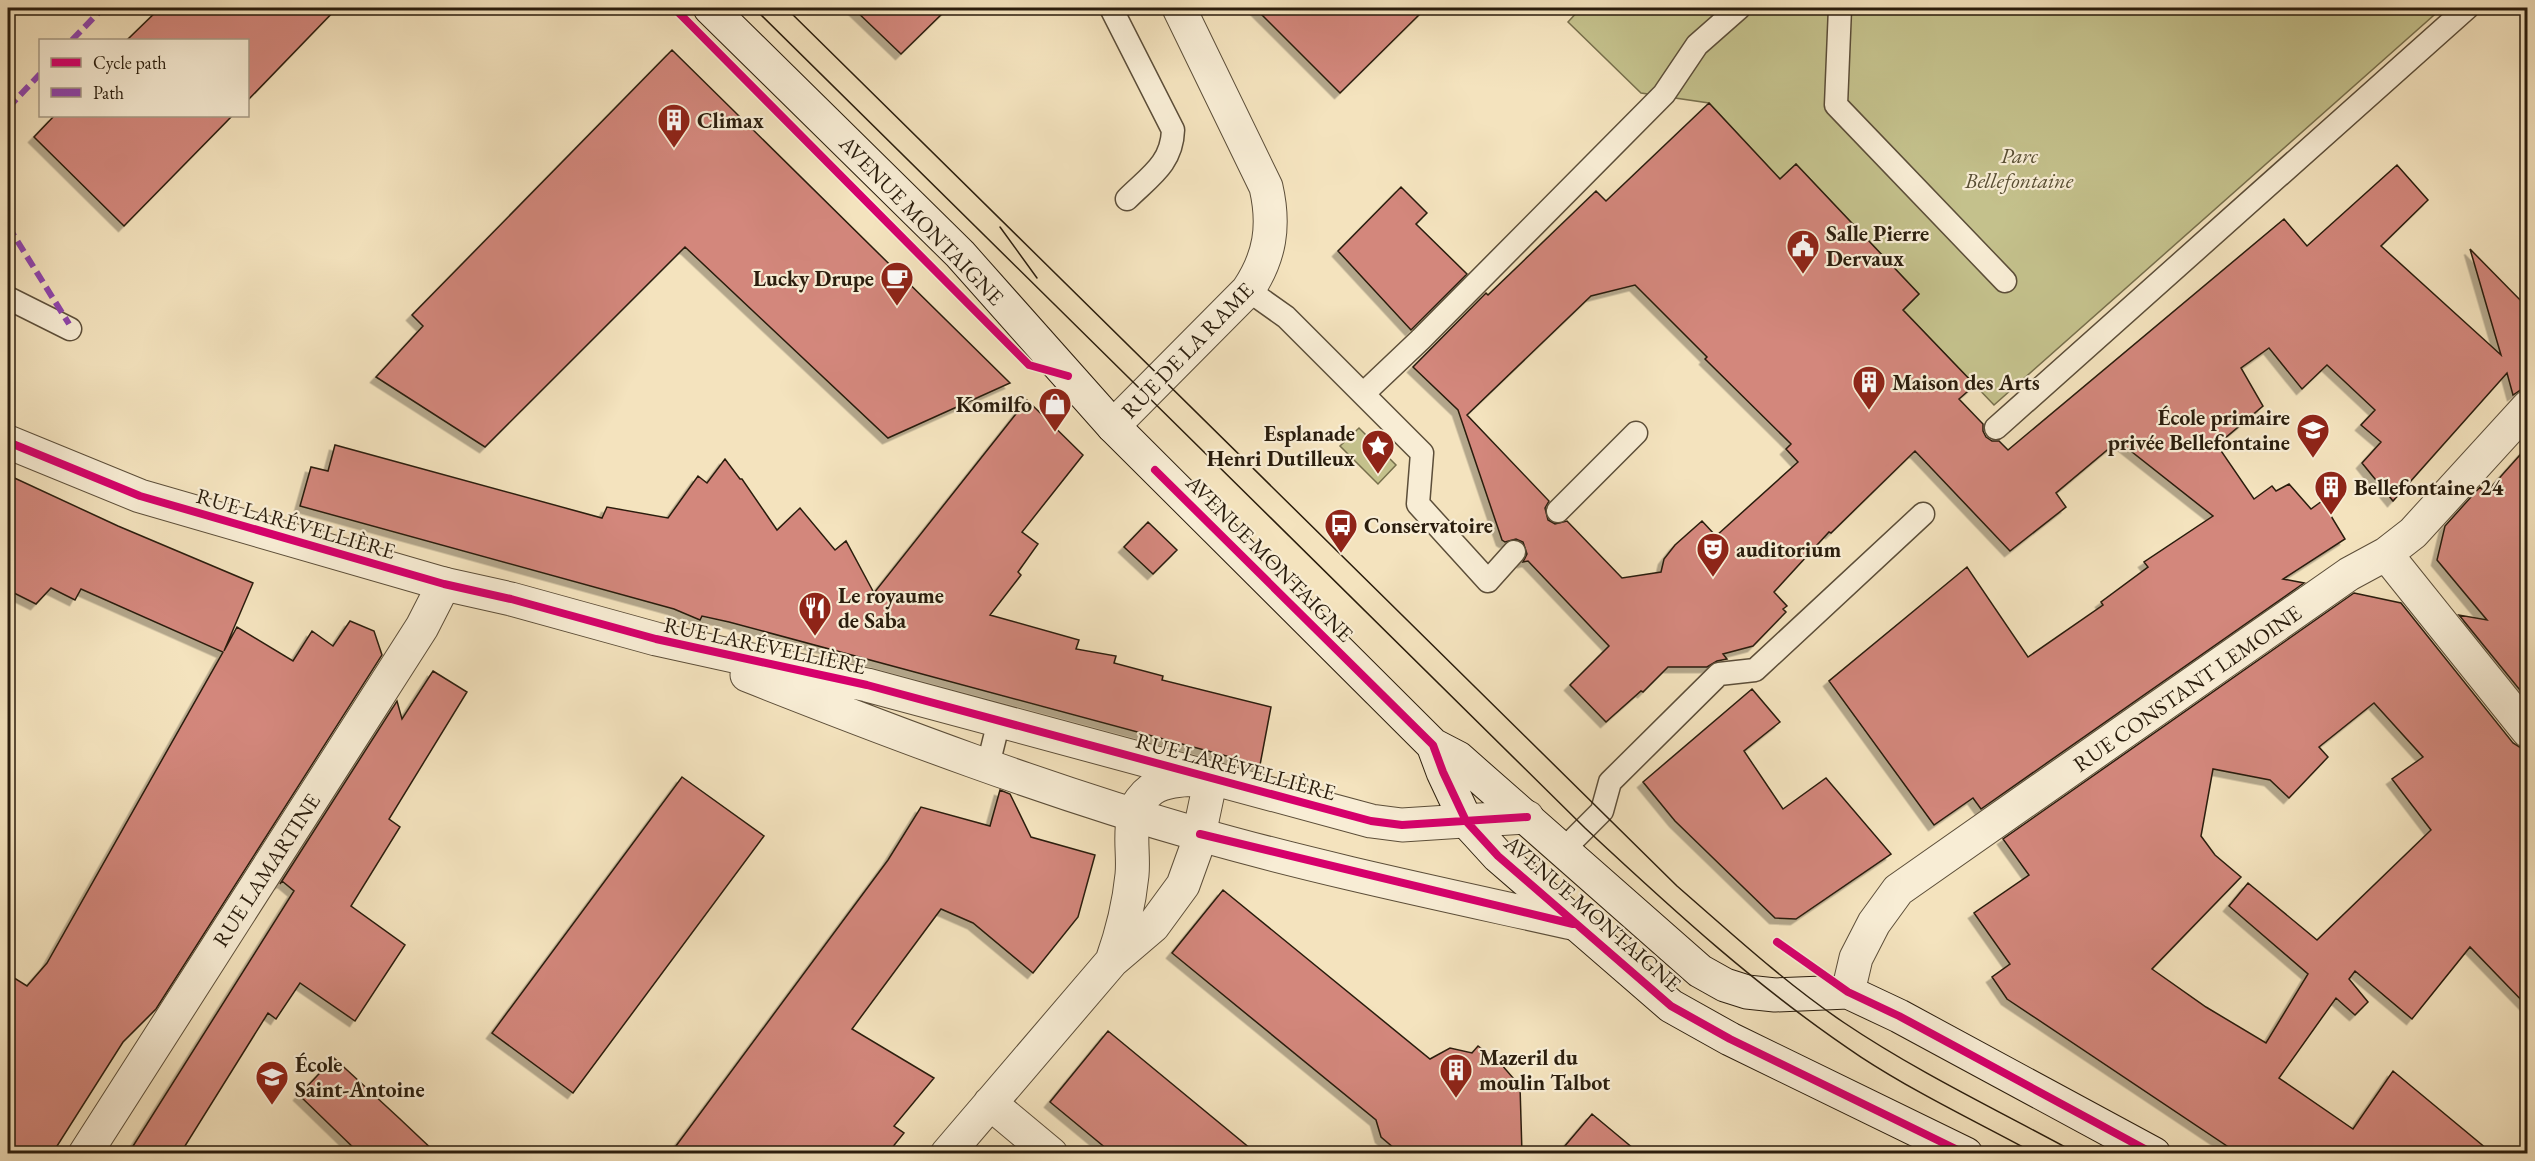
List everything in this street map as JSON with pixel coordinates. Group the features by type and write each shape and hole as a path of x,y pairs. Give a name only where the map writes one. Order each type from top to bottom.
{"street":[{"name":"AVENUE MONTAIGNE","path":"710,8 960,254 1113,426 1432,745 1458,758 1700,971 1725,985 1747,992 1775,995 1848,992 1899,1016 2154,1154"},
{"name":"RUE DE LA RAME","path":"1113,426 1248,290 1260,272 1268,252 1272,230 1266,187 1179,8"},
{"name":"RUE CONSTANT LEMOINE","path":"1848,992 1856,958 1874,923 1898,890 2349,574 2386,554 2413,533 2528,407"},
{"name":"RUE LARÉVELLIÈRE","path":"8,442 140,496 444,584 511,599 656,639 867,685 1371,821 1402,825 1527,818"},
{"path":"2386,554 2528,731"},
{"name":"RUE LAMARTINE","path":"85,1154 422,627 444,584"},
{"name":"RUE LARÉVELLIÈRE","path":"656,639 858,719 1134,814 1200,834 1576,924"},
{"name":"AVENUE MONTAIGNE","path":"1432,745 1466,821 1498,856 1671,1006 1730,1039 1966,1154"},
{"path":"947,1154 1113,961 1153,926 1183,885 1200,834 1211,778 1174,782 1154,788 1141,800 1134,814 1131,842 1132,873 1126,919 1113,961"},
{"path":"990,1102 1051,1154"}],"lane":[{"path":"1111,8 1173,130 1172,147 1163,163 1127,199"},
{"path":"1363,394 1665,94 1697,45 1739,8"},
{"path":"1840,8 1836,105 2005,280"},
{"path":"1996,428 2467,8"},
{"path":"1248,290 1286,317 1422,453 1418,504 1488,581 1514,552"},
{"path":"8,298 70,329"},
{"path":"1558,511 1636,433"},
{"path":"1563,850 1602,811 1610,782 1719,674 1755,670 1923,513"},
{"path":"858,719 867,685"},
{"path":"988,765 999,721"}],"green space":[{"name":"Parc Bellefontaine","path":"1581,8 2442,8 1994,405 1903,310 1919,294 1796,164 1780,179 1709,103 1641,93 1568,22"},
{"path":"1359,428 1396,465 1378,484 1340,446"}],"building":[{"path":"160,8 337,8 249,99 249,39 128,39"},
{"path":"853,8 948,8 901,54"},
{"path":"1255,8 1426,8 1340,93"},
{"name":"Climax","path":"672,50 1010,383 888,438 685,247 485,447 376,377 423,326 412,315"},
{"path":"1709,103 1780,179 1796,164 1919,294 1903,310 1975,385 1959,399 1983,424 1986,437 1992,441 1999,441 2008,450 2284,219 2307,246 2397,165 2428,200 2381,246 2501,355 2470,249 2528,308 2528,389 2522,389 2513,395 2507,373 2393,501 2362,463 2381,442 2361,425 2375,410 2327,365 2302,389 2269,348 2241,368 2263,406 2217,445 2254,499 2272,486 2276,491 2289,484 2311,509 2322,501 2345,539 2283,579 2304,583 1981,809 1973,798 1934,825 1829,681 1967,567 2028,657 2103,605 2101,602 2148,567 2144,562 2213,516 2118,441 2056,493 2066,507 2010,551 1915,451 1831,533 1829,532 1774,592 1787,606 1783,609 1786,612 1753,646 1723,654 1727,659 1717,661 1707,667 1668,667 1643,692 1641,691 1606,722 1570,685 1609,646 1528,561 1523,562 1527,554 1523,542 1516,539 1505,542 1502,540 1458,410 1413,367 1486,293 1488,295 1596,191 1606,201","holes":["1635,285 1707,357 1705,359 1791,444 1786,449 1798,462 1716,536 1702,521 1675,545 1664,559 1661,572 1622,578 1567,521 1555,524 1548,520 1545,508 1549,501 1467,415 1591,296"]},
{"path":"53,117 231,117 124,226 34,137"},
{"path":"1401,187 1427,213 1416,224 1467,274 1411,330 1338,251"},
{"path":"1027,400 1083,455 1022,532 1038,544 1018,572 1021,575 990,615 1079,640 1076,649 1116,656 1114,663 1163,676 1162,680 1271,707 1260,765 729,622 702,616 700,620 674,609 300,506 311,467 328,471 335,445 602,518 607,507 668,518 698,476 707,483 725,459 742,479 777,530 800,508 835,550 846,541 874,593"},
{"path":"2528,446 2528,700 2459,615 2487,620 2437,560 2445,526 2480,487 2486,493"},
{"path":"8,475 118,526 253,583 224,651 237,627 293,661 312,631 333,646 350,621 374,631 382,655 156,1009 123,1042 52,1154 8,1154 8,1035 13,1024 8,1021 8,974 27,986 47,963 223,652 81,589 75,600 51,588 36,604 8,590"},
{"path":"1148,522 1177,550 1153,574 1124,547"},
{"path":"2354,593 2401,603 2513,743 2528,749 2528,1007 2470,947 2412,1019 2355,971 2349,979 2368,1002 2355,1015 2336,998 2279,1078 2353,1129 2393,1071 2493,1154 2239,1154 2007,999 1992,977 2010,964 1974,913 2029,875 2003,839","holes":["2374,703 2423,757 2392,779 2431,830 2317,940 2248,883 2229,906 2308,974 2266,1043 2206,1007 2152,969 2241,877 2215,855 2201,836 2213,769 2270,780 2289,798 2328,757 2319,747"]},
{"path":"433,671 467,692 389,819 400,827 351,906 405,945 355,1021 300,983 276,1019 268,1013 180,1154 128,1154 294,891 282,881 280,884 397,701 402,719"},
{"path":"1752,689 1780,722 1744,751 1783,809 1826,778 1891,854 1796,919 1775,918 1675,821 1643,782"},
{"path":"682,777 764,836 573,1093 492,1033"},
{"path":"1000,790 1010,794 1031,837 1095,855 1078,917 1033,973 973,923 941,909 852,1029 934,1078 894,1126 904,1133 887,1154 670,1154 888,860 921,807 990,826"},
{"path":"1223,890 1430,1059 1450,1048 1472,1053 1478,1046 1501,1064 1520,1086 1522,1154 1401,1154 1381,1137 1376,1120 1172,953"},
{"path":"1108,1031 1257,1154 1113,1154 1050,1102"},
{"path":"334,1058 437,1154 360,1154 299,1095"},
{"path":"1592,1114 1640,1154 1558,1154"}],"tram line":[{"path":"754,8 1585,828 1684,919 1752,977 1861,1057 1925,1095 2036,1154"},
{"path":"786,8 1677,886 1779,974 1843,1022 1929,1074 2078,1154"},
{"path":"1000,227 1037,278"}],"marked path":[{"path":"73,39 103,8"},
{"path":"8,108 39,75"},
{"path":"8,226 69,324"}],"cycle path":[{"path":"674,8 1029,365 1068,376"},
{"path":"8,442 140,496 444,584 511,599 656,639 867,685 1371,821 1402,825 1527,817"},
{"path":"1155,470 1433,745 1466,821 1498,856 1671,1006 1730,1039 1966,1154"},
{"path":"1200,834 1573,924"},
{"path":"1777,942 1848,992 1899,1016 2154,1154"}],"place":[{"name":"Climax","path":"674,149"},
{"name":"Salle Pierre Dervaux","path":"1803,275"},
{"name":"Lucky Drupe","path":"897,307"},
{"name":"Maison des Arts","path":"1869,411"},
{"name":"Komilfo","path":"1055,433"},
{"name":"École primaire privée Bellefontaine","path":"2313,459"},
{"name":"Esplanade Henri Dutilleux","path":"1378,475"},
{"name":"Bellefontaine 24","path":"2331,516"},
{"name":"Conservatoire","path":"1341,554"},
{"name":"auditorium","path":"1713,578"},
{"name":"Le royaume de Saba","path":"815,637"},
{"name":"Mazeril du moulin Talbot","path":"1456,1099"},
{"name":"École Saint-Antoine","path":"272,1106"}]}
